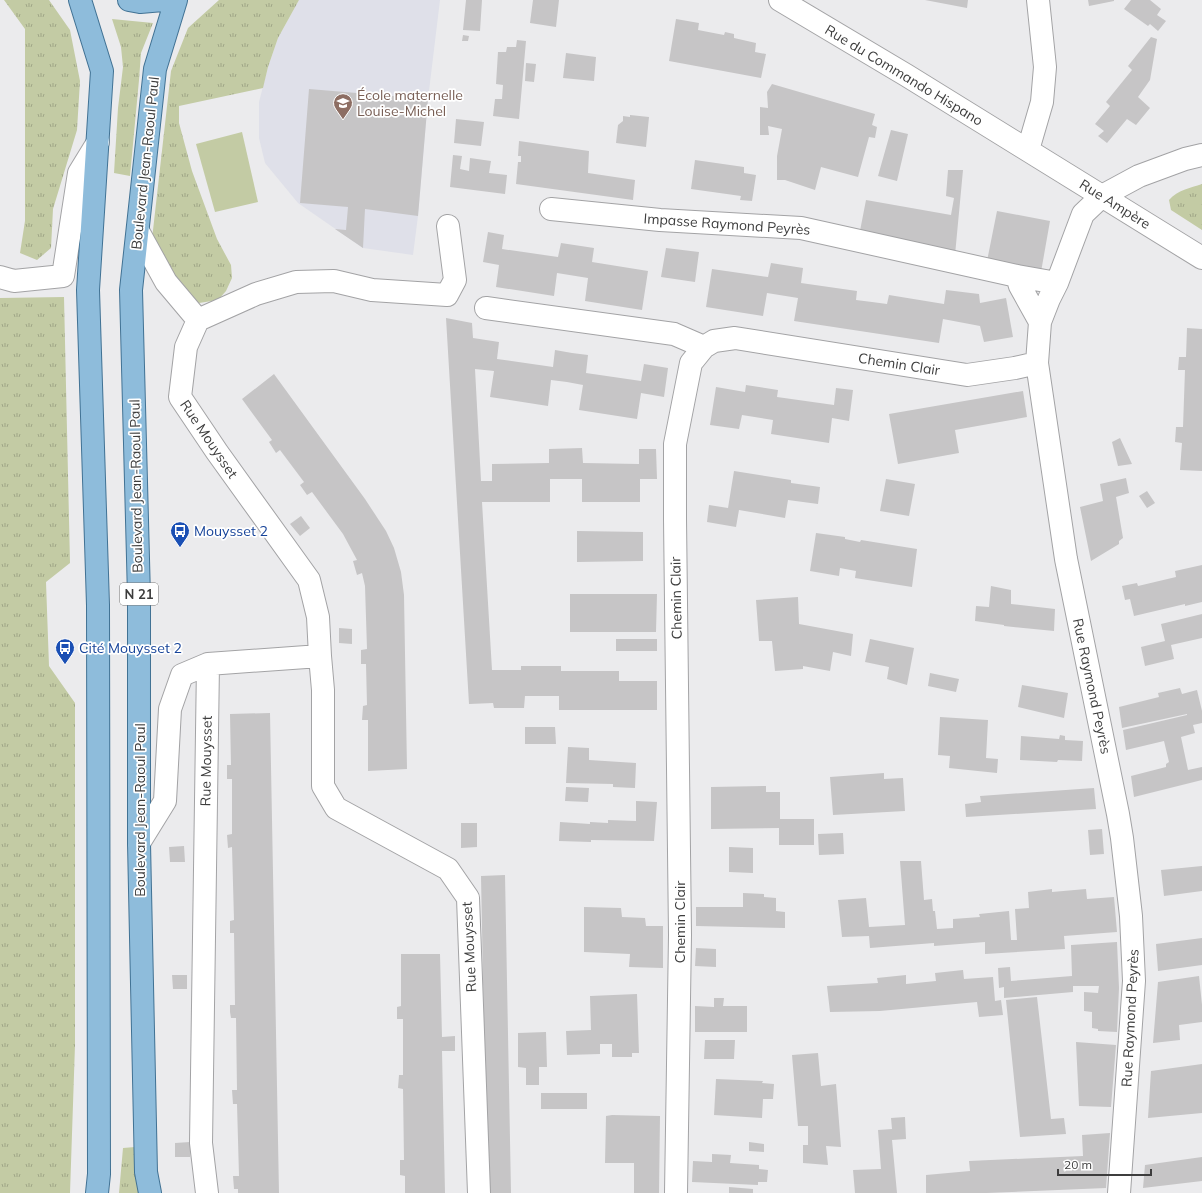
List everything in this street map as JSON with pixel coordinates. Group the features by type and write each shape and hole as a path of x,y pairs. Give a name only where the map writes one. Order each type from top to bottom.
{"main road":[{"path":"80,0 102,70 88,290 98,605 99,1174 97,1193"},
{"path":"129,0 140,2 163,0"},
{"name":"Boulevard Jean-Raoul Paul","path":"150,1193 146,1172 139,843 139,597 131,290 155,69 176,0"}],"street":[{"name":"Rue du Commando Hispano","path":"780,0 1028,150"},
{"path":"1028,150 1042,102 1045,67 1038,0"},
{"path":"0,277 14,281 63,276 79,173 98,142"},
{"name":"Rue Ampère","path":"1028,150 1202,258"},
{"name":"Rue Raymond Peyrès","path":"1119,1193 1134,981 1131,916 1118,814 1066,558 1037,363 1040,322 1057,283 1083,214 1102,196 1140,176 1186,159 1202,155"},
{"name":"Impasse Raymond Peyrès","path":"552,209 660,220 801,228 1017,276 1057,283"},
{"path":"138,231 166,282 198,320 256,294 296,282 334,281 372,290 447,296 455,280 448,226"},
{"path":"1017,276 1020,286 1040,322"},
{"path":"486,308 674,334 704,347"},
{"name":"Rue Mouysset","path":"198,320 186,347 180,397 217,452 309,580 318,617 323,690 323,786 336,808 448,868 468,898 480,1193"},
{"name":"Chemin Clair","path":"676,1193 680,928 674,519 675,444 691,363 704,347 714,341 735,338 967,375 1015,368 1037,363"},
{"path":"139,843 165,802 170,709 182,675 208,664 320,656"},
{"name":"Rue Mouysset","path":"207,1193 201,1143 208,664"}],"shaded area":[{"name":"École maternelle Louise-Michel","path":"299,0 440,0 428,99 418,216 413,255 363,248 298,203 265,163 259,138 259,102 268,67 278,38"}],"green space":[{"path":"4,0 49,0 70,30 80,81 77,130 53,209 51,248 37,260 20,253 25,221 25,29"},
{"path":"219,0 299,0 278,38 268,67 263,88 179,106 179,123 192,171 217,239 231,265 232,278 226,291 218,300 199,303 186,295 152,239 171,71 188,28"},
{"path":"112,19 153,23 141,53 130,176 114,173 118,108 123,67 121,47"},
{"path":"242,132 258,202 215,212 196,144"},
{"path":"1202,184 1202,230 1171,210 1169,200 1180,192"},
{"path":"64,297 70,563 46,582 49,666 75,703 75,1045 70,1193 0,1193 0,298"},
{"path":"135,1147 142,1193 119,1193 123,1148"}],"building":[{"path":"466,0 482,0 480,31 463,30"},
{"path":"533,0 559,0 556,27 530,23"},
{"path":"925,0 968,0 967,8"},
{"path":"1088,0 1114,0 1114,1 1089,6"},
{"path":"1131,0 1150,0 1161,9 1157,15 1166,21 1158,31 1150,24 1148,26 1124,9"},
{"path":"676,19 699,23 698,30 724,35 725,32 734,34 734,38 756,43 755,52 766,54 761,78 669,61"},
{"path":"463,35 469,36 468,41 462,41"},
{"path":"1151,37 1157,39 1150,80 1138,97 1150,108 1136,125 1127,119 1107,143 1098,136 1104,131 1095,124 1110,106 1106,102 1132,70 1128,66"},
{"path":"517,40 526,41 519,119 493,116 495,99 502,99 503,85 496,84 498,52 506,52 507,47 516,47"},
{"path":"566,53 596,57 594,81 563,78"},
{"path":"526,63 536,64 534,82 525,81"},
{"path":"772,84 875,114 872,125 877,127 875,138 869,137 858,177 821,167 815,190 785,180 777,180 777,156 782,129 768,126 769,135 760,135 760,107 768,108 767,92"},
{"path":"309,89 428,99 418,216 365,209 363,248 335,229 346,230 348,207 300,203"},
{"path":"630,115 649,117 646,147 616,143 618,125 623,121 623,116 630,117"},
{"path":"456,119 484,122 481,146 454,143"},
{"path":"891,130 908,134 897,181 878,176"},
{"path":"519,141 589,151 588,173 635,180 633,200 516,184 518,162 521,162 521,156 518,156"},
{"path":"453,155 462,156 460,169 469,171 470,158 491,161 489,173 507,175 505,194 450,187"},
{"path":"695,160 744,167 744,173 756,175 752,201 740,200 741,196 691,189"},
{"path":"948,170 963,170 955,255 859,236 866,200 951,215 954,198 946,196"},
{"path":"997,211 1050,221 1041,272 987,261"},
{"path":"488,232 504,235 502,249 558,257 561,243 594,248 592,262 648,271 642,310 585,301 588,278 557,273 554,296 496,287 499,265 483,262"},
{"path":"666,248 699,252 695,282 661,277"},
{"path":"771,263 803,268 801,283 857,291 856,300 887,304 889,295 944,304 946,290 979,294 980,303 1006,298 1013,337 984,342 980,326 943,319 939,343 794,321 798,298 767,293 763,316 706,307 712,269 768,277"},
{"path":"446,318 472,323 473,338 499,342 497,359 553,367 555,350 588,355 586,373 641,381 644,364 668,368 664,397 641,393 637,419 579,410 583,385 567,382 551,380 548,406 490,397 494,371 475,369 481,481 492,481 492,464 549,463 549,449 582,448 583,463 639,464 639,449 656,449 657,479 640,479 640,502 582,502 582,479 550,479 550,502 482,502 492,670 521,670 521,666 561,666 561,671 619,671 619,681 657,681 657,710 559,710 559,696 525,696 524,708 494,708 493,703 469,704"},
{"path":"1187,328 1202,329 1202,471 1180,470 1182,443 1175,442 1176,427 1183,427 1185,370 1178,370 1179,357 1186,357"},
{"path":"274,374 365,499 386,531 394,548 401,572 404,595 407,769 368,771 368,720 362,720 363,706 367,705 366,664 361,664 361,650 367,649 365,586 362,573 357,575 353,561 357,560 343,534 312,492 307,495 300,485 304,482 280,450 276,453 269,442 272,440 242,399"},
{"path":"746,385 778,390 777,397 834,405 836,388 853,390 849,421 832,418 829,443 771,434 773,420 742,415 739,429 710,425 716,387 745,392"},
{"path":"1023,391 1027,417 955,430 959,453 898,464 889,414"},
{"path":"1120,438 1132,464 1118,466 1112,442"},
{"path":"734,471 791,480 791,483 820,487 818,504 788,500 785,518 739,510 736,527 707,522 709,505 728,508"},
{"path":"1126,478 1129,493 1116,497 1123,538 1119,541 1119,544 1091,561 1080,507 1103,501 1100,484"},
{"path":"886,479 915,484 909,516 880,511"},
{"path":"1147,491 1155,503 1147,508 1139,496"},
{"path":"301,516 310,528 300,536 290,524"},
{"path":"577,531 643,532 643,561 577,562"},
{"path":"816,533 845,537 845,539 860,542 861,540 917,549 912,587 855,578 856,571 840,568 839,576 810,571"},
{"path":"1202,565 1202,602 1185,606 1185,604 1134,616 1130,599 1125,600 1122,586 1137,583 1138,586 1176,577 1175,571"},
{"path":"991,586 1011,590 1011,604 1055,609 1054,631 1004,626 975,621 976,606 989,607"},
{"path":"570,594 657,594 656,632 570,632"},
{"path":"798,597 799,624 853,634 851,656 833,652 830,671 803,666 803,669 775,671 772,641 759,641 756,600"},
{"path":"1202,614 1202,638 1171,645 1174,659 1145,666 1141,647 1165,641 1161,624"},
{"path":"339,628 352,629 352,644 339,643"},
{"path":"616,639 657,639 657,651 616,651"},
{"path":"870,639 914,648 907,685 887,679 889,667 865,662"},
{"path":"930,673 959,679 956,692 928,686"},
{"path":"1022,685 1068,693 1064,718 1018,707"},
{"path":"1180,688 1182,694 1197,690 1202,711 1202,723 1193,725 1195,733 1181,737 1188,770 1202,767 1202,780 1134,797 1131,776 1166,767 1166,764 1169,762 1164,741 1126,750 1123,730 1187,714 1122,728 1119,707 1159,697 1158,693"},
{"path":"270,713 279,1193 238,1193 238,1189 234,1189 233,1176 239,1176 237,1104 233,1104 232,1090 237,1090 236,1018 231,1018 230,1012 230,1005 235,1005 234,933 230,933 230,921 234,920 232,847 228,848 227,835 232,834 232,779 227,779 227,765 231,765 230,714"},
{"path":"940,717 988,720 986,758 998,759 997,773 949,768 950,756 938,755"},
{"path":"525,727 555,727 556,744 525,744"},
{"path":"1060,735 1065,736 1065,740 1083,741 1082,761 1058,760 1057,762 1020,760 1021,736 1059,739"},
{"path":"568,747 589,748 589,760 636,763 635,788 613,787 613,784 566,783"},
{"path":"884,773 884,779 903,778 905,811 833,815 830,777"},
{"path":"766,786 766,792 780,792 780,819 814,819 814,845 779,845 779,828 711,829 711,787"},
{"path":"566,787 589,788 588,802 565,801"},
{"path":"1094,788 1096,809 966,817 965,804 981,802 980,796"},
{"path":"636,801 657,802 654,841 559,841 560,822 590,824 590,822 608,823 608,820 636,821"},
{"path":"461,823 477,823 477,847 461,848"},
{"path":"1102,829 1104,854 1090,855 1088,830"},
{"path":"843,833 844,854 819,855 818,834"},
{"path":"184,846 185,862 170,862 169,847"},
{"path":"729,847 753,848 753,873 729,872"},
{"path":"900,861 921,861 924,900 932,899 937,929 953,928 953,919 980,917 979,914 1009,911 1011,940 1017,940 1015,909 1029,908 1028,892 1052,889 1052,892 1086,889 1087,899 1114,897 1117,932 1064,936 1065,949 985,954 985,942 934,946 934,943 870,948 869,936 842,937 838,900 866,898 869,927 905,925"},
{"path":"1202,866 1202,891 1164,896 1161,870"},
{"path":"505,875 511,1193 487,1193 481,876"},
{"path":"743,893 764,894 764,897 776,898 776,911 785,912 785,928 696,926 696,907 743,907"},
{"path":"584,907 621,908 622,917 645,918 646,926 663,926 663,968 629,967 630,954 584,952"},
{"path":"1202,938 1202,965 1158,971 1156,944"},
{"path":"1117,942 1119,988 1117,1032 1098,1031 1098,1029 1092,1028 1092,1012 1084,1011 1084,992 1098,993 1099,986 1073,986 1073,992 1004,998 1004,987 999,988 998,968 1010,967 1011,981 1072,976 1071,945"},
{"path":"696,948 716,949 716,967 695,966"},
{"path":"401,954 440,954 442,1037 455,1036 455,1051 442,1051 445,1193 405,1193 405,1176 400,1175 400,1160 404,1160 403,1089 398,1088 399,1075 403,1075 403,1019 397,1019 397,1007 401,1006"},
{"path":"963,970 964,979 993,977 995,1001 1001,1000 1003,1015 979,1017 977,1002 880,1011 830,1012 827,986 878,983 877,978 906,975 906,984 936,981 935,973"},
{"path":"172,975 187,975 187,989 173,989"},
{"path":"1199,976 1202,1022 1179,1025 1180,1040 1153,1043 1158,982"},
{"path":"637,994 639,1053 632,1053 632,1057 612,1057 612,1044 600,1044 600,1054 567,1055 566,1031 591,1030 590,996"},
{"path":"1037,997 1051,1119 1064,1118 1066,1134 1020,1137 1006,1000"},
{"path":"714,998 724,998 723,1006 747,1006 747,1032 695,1032 695,1006 714,1007"},
{"path":"546,1032 547,1067 539,1067 539,1085 526,1085 526,1068 518,1067 518,1033"},
{"path":"705,1040 735,1040 734,1059 704,1059"},
{"path":"1076,1042 1116,1045 1111,1107 1079,1106"},
{"path":"818,1053 821,1086 836,1084 841,1147 826,1146 828,1165 803,1163 803,1145 808,1145 808,1126 798,1126 792,1055"},
{"path":"1202,1064 1202,1113 1148,1118 1151,1071"},
{"path":"716,1079 763,1081 762,1083 774,1084 773,1099 763,1099 762,1118 714,1115"},
{"path":"541,1093 587,1093 587,1109 541,1109"},
{"path":"606,1116 660,1116 659,1193 634,1193 634,1163 605,1163"},
{"path":"905,1117 906,1139 892,1140 897,1193 855,1193 853,1170 881,1169 878,1130 892,1129 891,1118"},
{"path":"1110,1133 1106,1188 987,1193 926,1193 926,1175 970,1171 969,1161 1083,1156 1082,1135"},
{"path":"190,1142 190,1157 175,1157 175,1143"},
{"path":"749,1142 764,1144 764,1152 749,1151"},
{"path":"712,1154 731,1155 730,1163 759,1165 759,1169 768,1170 767,1182 758,1182 758,1185 692,1182 693,1161 712,1162"},
{"path":"1202,1157 1202,1181 1143,1188 1145,1165"},
{"path":"729,1187 753,1189 753,1193 729,1193"}],"place":[{"name":"École maternelle Louise-Michel","path":"343,120"},
{"name":"Mouysset 2","path":"180,548"},
{"name":"Cité Mouysset 2","path":"65,665"}]}
